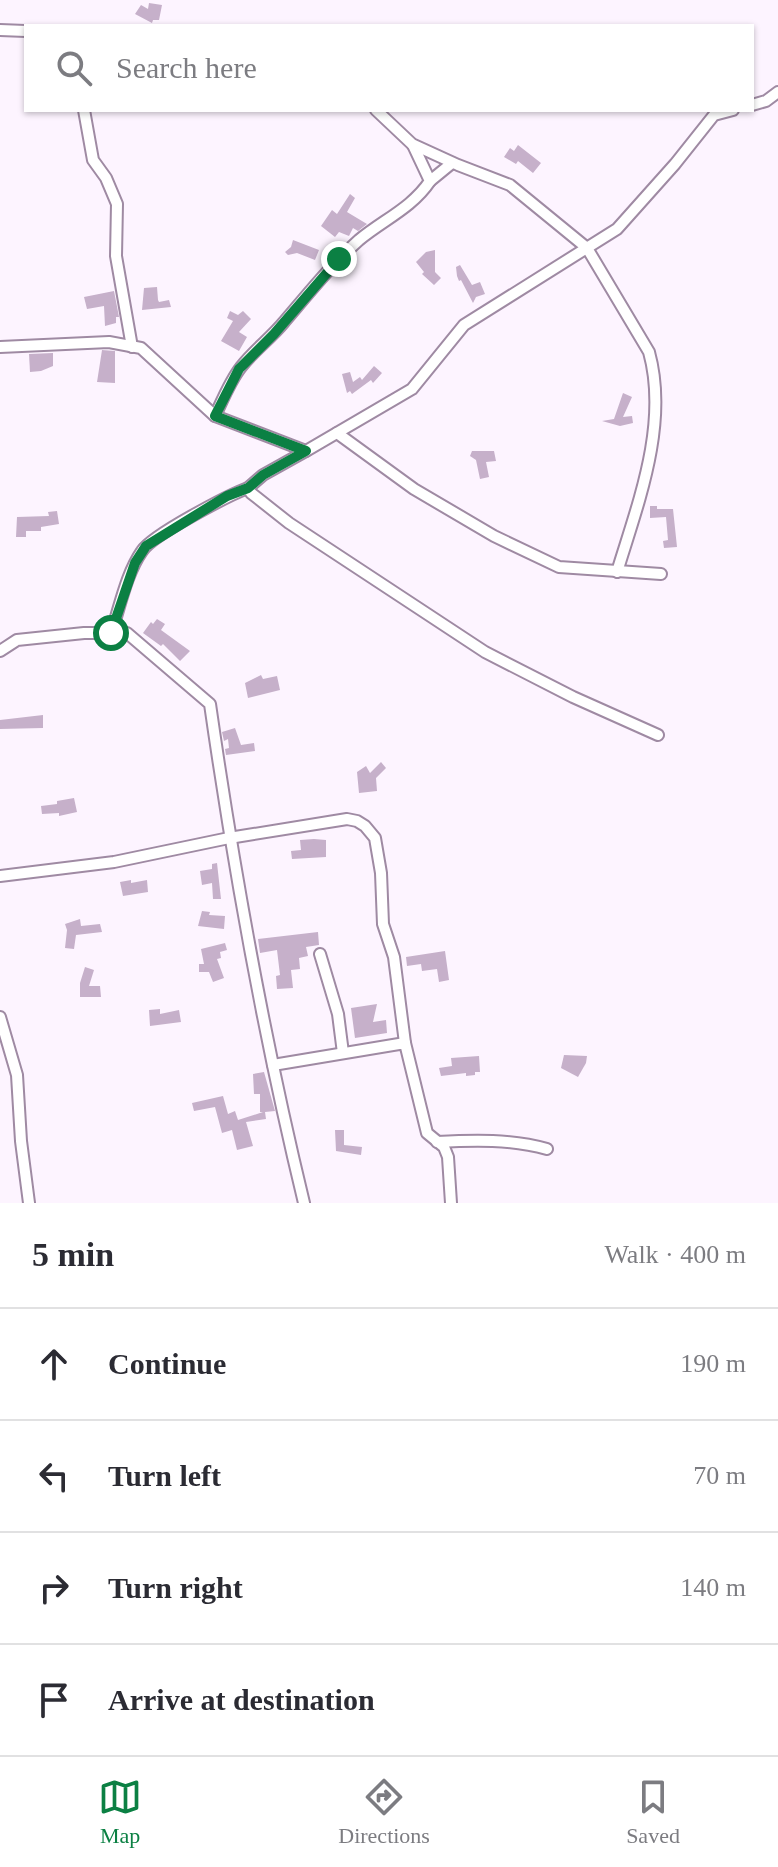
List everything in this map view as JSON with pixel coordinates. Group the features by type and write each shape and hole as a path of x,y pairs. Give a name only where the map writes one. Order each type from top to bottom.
{"street":[{"path":"0,30 24,31"},
{"path":"754,104 766,101 778,92"},
{"path":"84,112 93,160 106,178 117,204 116,256 132,347"},
{"path":"378,112 412,144 510,185 587,248 649,352 654,371 656,416 653,439 634,520 617,572"},
{"path":"111,633 135,563 146,546 412,389 464,325 617,229 714,115 725,112"},
{"path":"412,144 430,181"},
{"path":"215,416 232,380 255,350 274,334 339,259 372,230 400,212 452,163"},
{"path":"0,347 109,342 141,348 215,416 306,451"},
{"path":"337,433 414,489 494,536 559,567 661,574"},
{"path":"248,488 289,523 485,652 573,697 658,735"},
{"path":"0,651 17,640 127,633 210,704 229,838 273,1065 304,1203"},
{"path":"0,876 114,862 229,838 347,819 357,821 370,830 377,850 383,924 394,957 405,1043 427,1133 446,1150 451,1203"},
{"path":"320,954 338,1014 343,1053"},
{"path":"0,1017 17,1075 29,1203"},
{"path":"273,1065 405,1043"},
{"path":"437,1142 490,1141 529,1144 547,1149"}],"building":[{"path":"149,3 162,5 159,20 152,23 135,14 141,5 148,9"},
{"path":"518,145 541,163 533,173 518,161 516,164 504,157 510,148 514,151"},
{"path":"350,194 355,198 347,212 367,224 358,231 353,228 349,236 339,232 335,237 321,226 332,210 337,214"},
{"path":"293,240 319,250 315,260 297,253 288,255 285,252"},
{"path":"435,250 435,272 441,278 434,285 422,274 424,272 416,262 426,252"},
{"path":"460,265 472,285 480,282 485,294 476,297 473,303 457,276 456,267"},
{"path":"157,287 159,302 169,300 171,307 142,310 144,288"},
{"path":"114,291 119,317 116,317 116,323 105,326 104,306 87,309 84,297"},
{"path":"230,311 238,315 243,311 251,319 239,332 247,337 239,351 221,341 233,321 227,318"},
{"path":"102,350 115,351 115,383 97,382"},
{"path":"53,353 53,366 30,372 29,354"},
{"path":"374,366 382,373 373,383 371,380 352,394 350,391 347,393 342,374 350,372 353,382 360,377 362,380"},
{"path":"623,393 632,397 623,417 632,416 633,423 620,426 602,421 614,419"},
{"path":"472,451 494,451 496,461 486,462 489,477 480,479 476,460 470,456"},
{"path":"650,506 673,509 677,547 664,548 663,541 668,540 666,517 650,518"},
{"path":"57,511 59,524 41,527 41,531 26,531 26,537 16,537 17,517 49,516 48,512"},
{"path":"157,619 165,624 161,630 190,651 180,661 163,644 161,646 143,633"},
{"path":"261,675 263,679 277,676 280,690 248,698 245,683"},
{"path":"43,715 43,728 0,729 0,720"},
{"path":"235,728 241,745 254,743 255,751 226,755 228,739 224,741 222,732"},
{"path":"381,762 386,768 376,778 377,791 359,793 357,772 366,766 370,773"},
{"path":"74,798 77,812 59,816 59,813 42,814 41,806"},
{"path":"300,840 326,840 326,857 292,859 291,851 301,850"},
{"path":"217,863 221,899 213,899 212,883 202,885 200,871 212,869 212,864"},
{"path":"131,880 131,883 147,880 148,892 123,896 120,882"},
{"path":"202,911 210,912 209,915 225,916 224,929 198,926"},
{"path":"80,919 81,926 100,924 102,932 76,935 74,949 65,948 65,924"},
{"path":"318,932 319,945 306,947 308,956 299,958 300,969 291,970 293,988 277,989 276,976 280,975 277,950 260,953 258,939"},
{"path":"225,943 227,950 220,952 221,958 217,959 224,978 213,982 209,972 199,972 199,964 204,964 201,949"},
{"path":"445,951 449,980 439,982 437,969 422,971 421,964 407,966 406,957"},
{"path":"85,967 94,970 89,986 100,986 101,997 80,997"},
{"path":"377,1004 373,1022 386,1020 387,1033 355,1038 351,1008"},
{"path":"160,1009 160,1014 179,1010 181,1022 150,1026 149,1010"},
{"path":"564,1055 587,1056 578,1077 561,1068"},
{"path":"479,1056 480,1072 475,1072 475,1075 441,1076 439,1068 452,1066 451,1058"},
{"path":"264,1072 275,1111 265,1112 266,1119 246,1122 253,1146 237,1150 232,1130 222,1133 215,1107 194,1111 192,1103 223,1096 228,1114 235,1111 238,1120 263,1112 260,1112 260,1094 254,1094 253,1074"},
{"path":"335,1130 344,1130 344,1145 362,1147 361,1155 336,1151"}],"route":[{"path":"111,633 135,563 146,546 306,451 215,416 239,369 339,259"}]}
